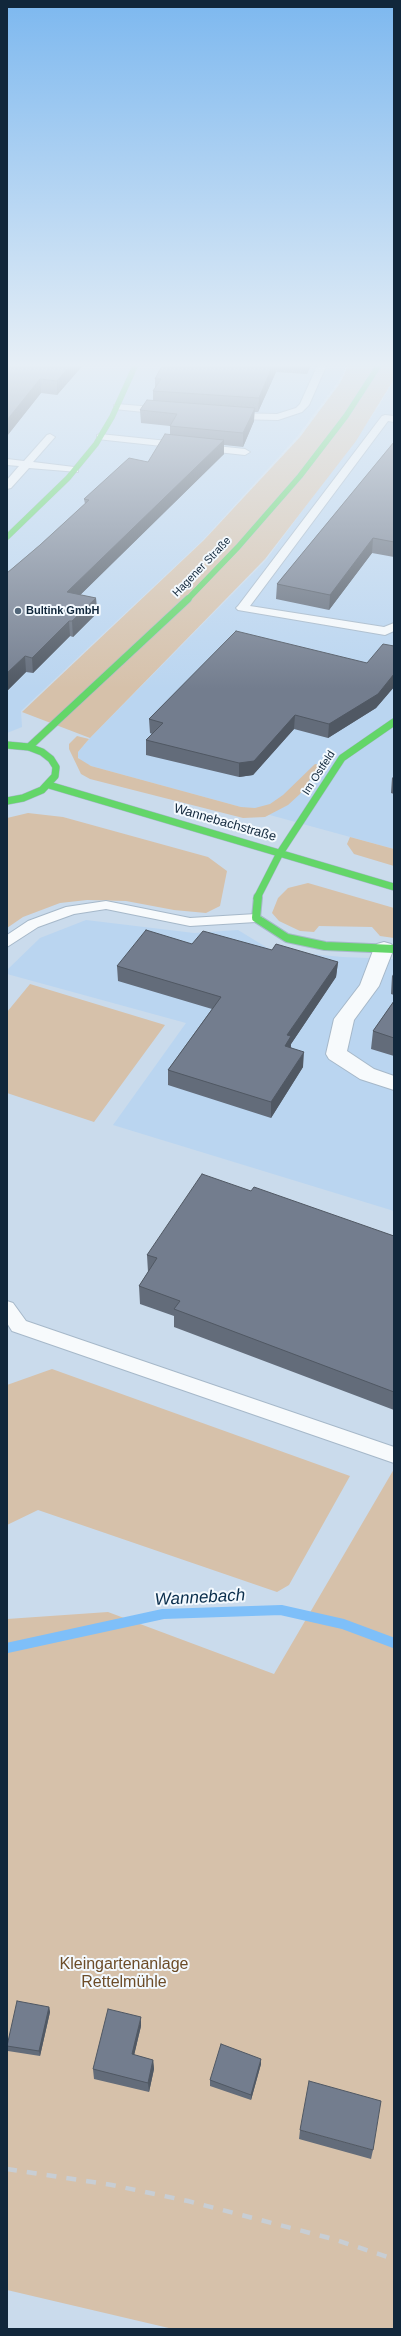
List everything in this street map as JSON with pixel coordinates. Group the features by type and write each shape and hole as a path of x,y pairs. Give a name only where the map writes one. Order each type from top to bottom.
{"main road":[{"path":"7,537 73,471"},
{"name":"Hagener Straße","path":"29,747 171,616 238,546 304,471"},
{"name":"Im Ostfeld","path":"256,918 256,900 280,853 345,755 394,722"},
{"path":"7,745 29,747 42,752 51,759 56,767 55,776 49,785 33,795 7,801"},
{"name":"Wannebachstraße","path":"49,785 394,887"},
{"path":"256,918 287,938 326,946 389,948"}],"street":[{"path":"389,948 369,986 344,1019 336,1054 368,1074 394,1083"}],"lane":[{"path":"7,486 20,471"},
{"path":"346,471 242,608 385,631 394,627"},
{"path":"7,942 33,924 71,910 106,905 190,922 256,918"},
{"path":"7,1308 19,1326 394,1455"}],"shaded area":[{"path":"7,471 266,471 203,540 21,711 22,727 7,733"},
{"path":"331,471 394,471 394,849 91,766 82,762 78,757 78,752 90,738 266,560"},
{"path":"86,920 194,933 238,930 271,950 342,957 394,959 394,1211 113,1125 186,1023 7,974 7,970 40,938"}],"green space":[{"path":"268,471 333,471 265,559 90,738 22,712 204,540"},
{"path":"77,736 89,739 78,752 78,758 91,766 241,807 255,808 270,804 283,795 315,764 320,765 300,794 288,805 265,817 243,818 90,779 81,774 69,749 69,744"},
{"path":"28,813 63,817 208,857 227,871 220,906 206,913 174,910 126,901 87,900 60,903 23,917 7,928 7,818"},
{"path":"350,837 394,849 394,866 354,854 347,844"},
{"path":"308,883 394,908 394,938 380,936 372,927 319,926 314,932 300,931 279,921 272,913 278,898 288,888"},
{"path":"30,984 165,1025 94,1122 7,1093 7,1012"},
{"path":"52,1369 350,1476 289,1585 277,1592 38,1510 7,1525 7,1385"},
{"name":"Kleingartenanlage Rettelmühle","path":"394,1469 394,2329 173,2329 7,2290 7,1619 108,1612 274,1674"}],"building":[{"path":"115,471 192,471 67,592 96,598 72,621 69,621 32,658 25,656 7,673 7,573 89,500 84,499"},
{"path":"370,471 394,471 394,542 373,538 330,595 277,584"},
{"path":"236,631 367,663 383,644 394,646 394,674 378,694 329,724 295,715 254,761 239,763 146,740 163,723 149,719"},
{"path":"146,930 192,944 203,931 272,950 276,944 338,962 287,1035 291,1036 285,1046 304,1052 271,1102 168,1070 221,997 117,966"},
{"path":"394,1001 394,1038 373,1031"},
{"path":"202,1174 251,1191 254,1187 394,1236 394,1392 174,1309 180,1301 139,1286 157,1258 147,1255"},
{"path":"17,2001 49,2007 39,2051 7,2046"},
{"path":"108,2009 141,2017 132,2054 153,2060 148,2083 93,2069"},
{"path":"221,2044 261,2059 251,2095 210,2080"},
{"path":"309,2081 381,2101 373,2150 300,2130"}],"waterway":[{"name":"Wannebach","path":"7,1648 163,1614 281,1610 343,1624 394,1643"}],"railway":[{"path":"7,2169 112,2185 188,2201 333,2239 394,2259"}],"traffic: fast":[{"path":"7,537 74,471"},
{"path":"29,747 171,616 238,547 304,471"},
{"path":"394,722 342,758 280,853 256,900 256,918 287,938 325,946 394,949"},
{"path":"7,745 29,747 42,752 51,759 56,767 55,776 42,790 23,798 7,801"},
{"path":"49,785 394,887"}],"place":[{"name":"Bultink GmbH","path":"18,611"}]}
